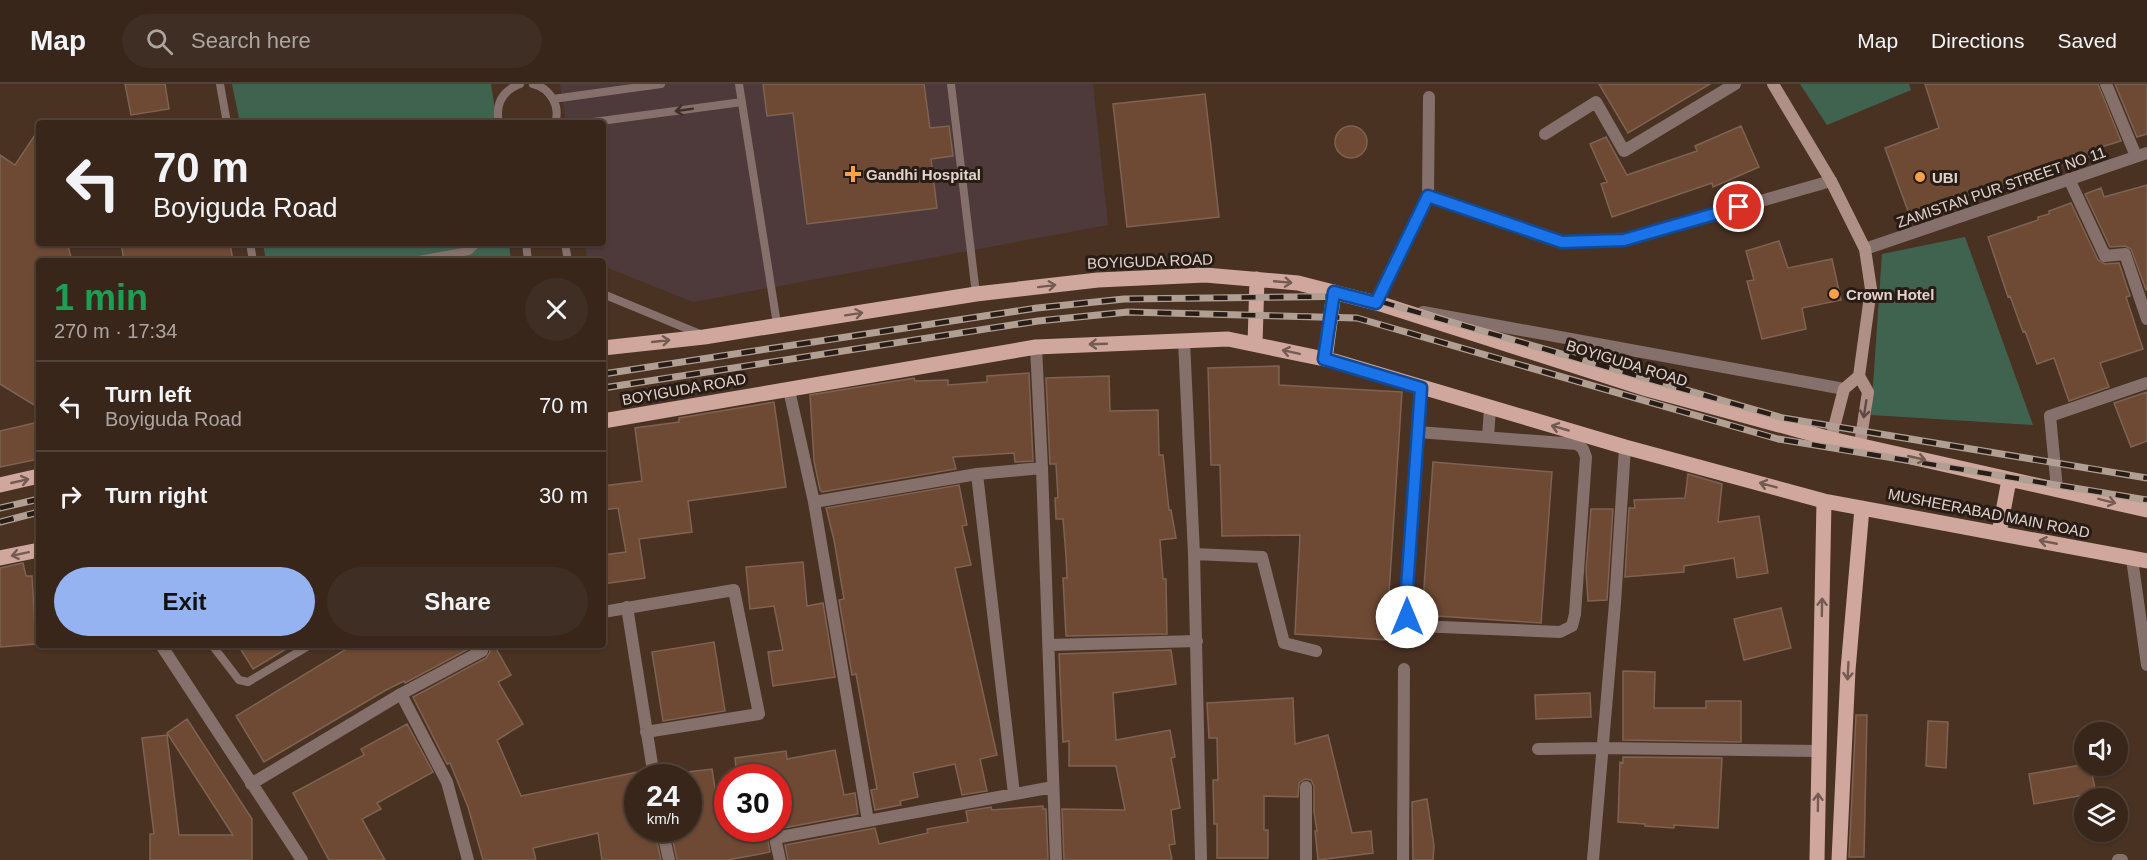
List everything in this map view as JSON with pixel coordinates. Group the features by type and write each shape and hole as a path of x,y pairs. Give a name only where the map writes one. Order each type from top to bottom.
{"main road":[{"path":"1773,84 1831,181 1865,249 1871,289 1859,376 1868,392 1860,444 2147,510"},
{"name":"BOYIGUDA ROAD","path":"606,348 704,336 976,294 1098,280 1205,274 1298,283 1334,292 1380,304 1647,389 1831,439 1860,444"},
{"path":"1255,344 1257,279"},
{"path":"1324,359 1334,292"},
{"name":"BOYIGUDA ROAD","path":"606,421 1036,347 1228,339 1324,359 1625,447 1824,501"},
{"path":"1831,439 1844,389 1859,376"},
{"path":"0,485 36,478"},
{"path":"2000,533 2009,480"},
{"path":"1816,860 1824,501"},
{"name":"MUSHEERABAD MAIN ROAD","path":"1824,501 2140,560"},
{"path":"1839,860 1848,670 1862,508"},
{"path":"0,558 36,551"}],"street":[{"path":"1545,134 1596,102 1624,151 1735,84"},
{"path":"2106,84 2142,155"},
{"path":"1429,97 1428,196 1380,304 1844,389"},
{"name":"ZAMISTAN PUR STREET NO 11","path":"1865,249 2142,155"},
{"path":"2069,179 2105,255 2125,254 2147,319"},
{"path":"1428,196 1562,242 1624,240 1831,181"},
{"path":"1184,341 1197,641 1201,860"},
{"path":"1036,347 1056,860"},
{"path":"2057,489 2050,416 2147,383"},
{"path":"1418,432 1577,444 1583,449 1586,457 1575,614 1572,626 1560,632 1417,626 1407,617 1406,603 1421,388"},
{"path":"789,390 814,502 868,821"},
{"path":"1488,437 1490,408"},
{"path":"1593,860 1615,603 1625,447"},
{"path":"814,502 977,474 1042,468"},
{"path":"977,474 1014,794"},
{"path":"1194,554 1262,557 1284,644 1316,651"},
{"path":"2140,560 2147,665"},
{"path":"606,611 734,590 759,714 646,732"},
{"path":"627,607 652,764"},
{"path":"1049,645 1197,641"},
{"path":"163,648 302,860"},
{"path":"251,784 401,694 482,651"},
{"path":"1403,860 1404,669"},
{"path":"401,694 447,782 468,860"},
{"path":"1538,749 1819,751"},
{"path":"780,860 775,838 1053,787"},
{"path":"1306,787 1306,860"},
{"path":"665,842 669,860"}],"lane":[{"path":"220,84 226,120"},
{"path":"553,99 661,84"},
{"path":"739,84 777,324"},
{"path":"951,84 976,294"},
{"path":"498,120 499,103 504,94 514,85"},
{"path":"537,85 547,91 553,99 556,108 555,120"},
{"path":"606,120 742,102"},
{"path":"430,258 469,251 474,246"},
{"path":"606,295 704,336"},
{"path":"214,648 239,680 248,682 305,648"}],"shaded area":[{"name":"Gandhi Hospital","path":"560,84 1093,84 1108,225 693,302 606,267 606,258 587,258 585,246 606,246 606,120 566,120"}],"green space":[{"path":"232,84 491,84 497,120 239,120"},
{"path":"1800,84 1909,84 1911,90 1827,125"},
{"path":"1965,237 2033,425 1871,415 1882,254"},
{"path":"264,246 509,246 511,258 266,258"}],"building":[{"path":"125,84 165,84 169,109 131,115"},
{"path":"763,84 924,84 930,128 949,126 953,156 931,159 937,208 807,224 793,113 767,116"},
{"path":"1599,84 1710,84 1628,133"},
{"path":"1925,84 2098,84 2121,141 2088,151 2089,156 2031,177 2033,183 2017,188 2014,181 1953,200 1955,206 1912,222 1885,148 1939,128"},
{"path":"2115,84 2147,84 2147,134 2137,137"},
{"path":"1205,94 1219,217 1127,227 1113,104"},
{"path":"1351,126 1363,130 1367,142 1363,154 1351,158 1339,154 1335,142 1339,130"},
{"path":"1741,126 1759,167 1713,187 1712,183 1612,217 1601,184 1607,182 1590,144 1606,137 1627,175 1697,151 1695,146"},
{"path":"36,134 36,246 68,246 71,258 36,258 36,406 0,384 0,155 15,165"},
{"path":"2147,185 2146,290 2131,249 2125,246 2110,247 2085,194 2101,188 2104,197"},
{"path":"2071,203 2098,260 2105,264 2119,263 2130,296 2126,297 2143,349 2100,363 2109,387 2069,401 2054,358 2037,364 2010,296 2008,297 1988,237 2038,220 2038,217 2049,214 2049,211"},
{"path":"1779,241 1788,268 1832,259 1841,300 1802,308 1806,329 1762,339 1747,281 1754,280 1746,251"},
{"path":"122,246 230,246 232,258 124,258"},
{"path":"1279,366 1279,385 1402,392 1386,640 1295,634 1300,535 1222,536 1220,465 1211,465 1208,368"},
{"path":"1029,373 1033,461 1015,462 1014,453 953,457 956,469 822,492 820,490 814,461 810,395 914,378 915,381 948,380 948,385 987,382 987,376"},
{"path":"1109,376 1110,411 1158,410 1159,455 1163,455 1169,510 1171,510 1176,538 1160,540 1163,579 1166,579 1167,634 1066,636 1063,578 1067,578 1066,556 1063,519 1056,519 1055,498 1058,498 1056,464 1050,464 1046,378"},
{"path":"2147,392 2147,441 2131,447 2114,403"},
{"path":"774,402 786,487 688,501 692,532 639,539 645,578 606,584 606,555 626,552 618,508 606,510 606,486 642,481 635,428 679,422 679,418"},
{"path":"36,423 36,460 0,467 0,431"},
{"path":"1433,462 1552,472 1541,623 1422,615"},
{"path":"1688,474 1722,484 1718,522 1759,516 1768,573 1737,578 1734,558 1684,566 1684,572 1625,577 1629,508 1635,508 1634,500 1685,498"},
{"path":"959,485 967,525 962,526 971,565 955,568 997,755 980,759 987,791 962,795 955,764 913,773 918,797 900,801 901,805 875,810 871,790 877,789 856,674 852,675 839,600 844,599 826,508"},
{"path":"1591,509 1613,509 1607,600 1588,601 1586,570"},
{"path":"803,562 807,606 823,603 835,677 773,686 768,652 783,650 774,606 750,609 746,567"},
{"path":"23,563 26,576 32,576 36,644 0,647 0,568"},
{"path":"1781,608 1791,648 1744,660 1734,619"},
{"path":"714,642 725,711 663,721 652,652"},
{"path":"240,648 288,648 253,669"},
{"path":"348,648 470,648 405,683 404,681 386,690 264,762 236,716"},
{"path":"488,648 496,648 511,675 498,682 523,724 497,740 521,796 624,775 624,842 657,842 661,860 602,860 598,833 533,848 536,860 483,860 468,807 450,763 447,764 413,697 486,658 490,652"},
{"path":"1171,650 1176,684 1113,693 1116,740 1170,730 1175,757 1171,758 1180,808 1171,810 1175,844 1169,845 1172,860 1064,860 1062,809 1125,810 1116,766 1069,766 1069,741 1063,742 1059,654"},
{"path":"1623,671 1655,672 1654,708 1706,708 1706,701 1741,701 1741,742 1623,740"},
{"path":"1590,693 1591,717 1536,719 1535,695"},
{"path":"1293,698 1295,744 1328,735 1352,833 1371,831 1373,853 1318,860 1314,786 1311,780 1305,779 1299,783 1298,797 1264,796 1264,830 1268,830 1268,858 1217,858 1213,780 1218,780 1217,738 1209,738 1207,703"},
{"path":"1856,715 1867,715 1864,857 1849,857"},
{"path":"187,719 252,819 252,860 150,860 150,834 154,834 142,738 167,735 179,835 233,835 167,733"},
{"path":"1928,721 1948,722 1946,768 1926,766"},
{"path":"407,724 433,772 377,803 381,809 362,819 385,860 329,860 293,793 364,755 361,749"},
{"path":"835,750 844,795 855,793 858,814 792,826 792,764 736,764 735,758 786,751 787,759"},
{"path":"1623,757 1722,758 1718,828 1674,825 1674,828 1618,822 1620,762 1623,763"},
{"path":"2074,766 2074,776 2092,776 2095,788 2074,788 2074,797 2034,804 2029,774"},
{"path":"712,769 714,842 768,842 770,852 728,860 677,860 673,842 702,842 702,770"},
{"path":"1427,799 1434,846 1433,860 1413,860 1412,802"},
{"path":"1043,806 1043,809 1046,809 1048,860 788,860 785,845 875,828 879,844 928,833 927,829 968,822 966,811 991,807 992,810"}],"railway":[{"path":"606,374 1037,308 1124,299 1361,296 1783,418 2147,478"},
{"path":"606,388 1038,321 1128,312 1357,318 1778,439 2147,500"},
{"path":"0,508 36,500"},
{"path":"0,522 36,513"}],"place":[{"name":"Gandhi Hospital","path":"853,174"},
{"name":"UBI","path":"1920,177"},
{"name":"Crown Hotel","path":"1834,294"}],"route":[{"path":"1407,617 1406,603 1421,388 1324,359 1334,292 1376,303 1428,196 1562,242 1624,240 1739,207"}]}
